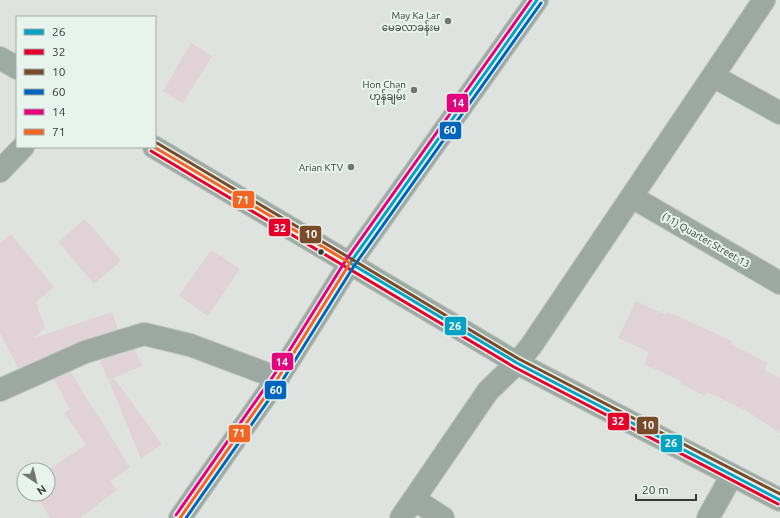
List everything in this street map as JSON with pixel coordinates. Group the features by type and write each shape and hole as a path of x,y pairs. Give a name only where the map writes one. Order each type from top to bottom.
{"main road":[{"path":"180,518 278,378 350,263 537,0"},
{"path":"0,58 16,67"},
{"path":"156,148 517,363 780,500"}],"street":[{"path":"401,518 488,390 517,363 531,346 764,0"},
{"path":"713,76 780,113"},
{"path":"0,171 22,148"},
{"name":"(11) Quarter Street 13","path":"632,197 780,283"},
{"path":"0,390 85,352 144,334 190,345 278,378"},
{"path":"708,518 732,475"},
{"path":"414,500 443,518"}],"building":[{"path":"191,43 212,56 183,103 163,91"},
{"path":"85,219 121,261 94,284 58,242"},
{"path":"11,234 54,287 36,302 45,328 34,338 112,312 118,329 80,341 18,368 0,333 0,243"},
{"path":"211,250 240,269 208,316 179,296"},
{"path":"636,301 666,315 668,312 732,341 731,344 768,363 764,370 780,378 780,433 745,410 707,392 705,396 680,383 681,381 644,364 649,352 618,338"},
{"path":"135,350 142,366 108,380 100,360"},
{"path":"71,372 82,392 130,467 110,481 117,490 80,518 50,518 40,502 56,502 56,465 86,445 64,413 70,409 54,379"},
{"path":"114,378 162,444 141,459 109,381"}],"transit line":[{"name":"14","path":"176,515 274,375 346,260 531,0"},
{"name":"26","path":"350,263 537,0"},
{"name":"60","path":"186,518 282,381 354,266 541,3"},
{"name":"10","path":"157,143 519,359 780,494"},
{"name":"71","path":"156,148 350,263 278,378 180,518"},
{"name":"32","path":"151,151 514,367 778,504"},
{"name":"26","path":"350,263 517,363 780,500"}],"place":[{"name":"May Ka Lar မေခလာခန်းမ","path":"448,21"},
{"name":"Hon Chan ဟုန်ချမ်း","path":"414,90"},
{"name":"Arian KTV","path":"351,167"}]}
